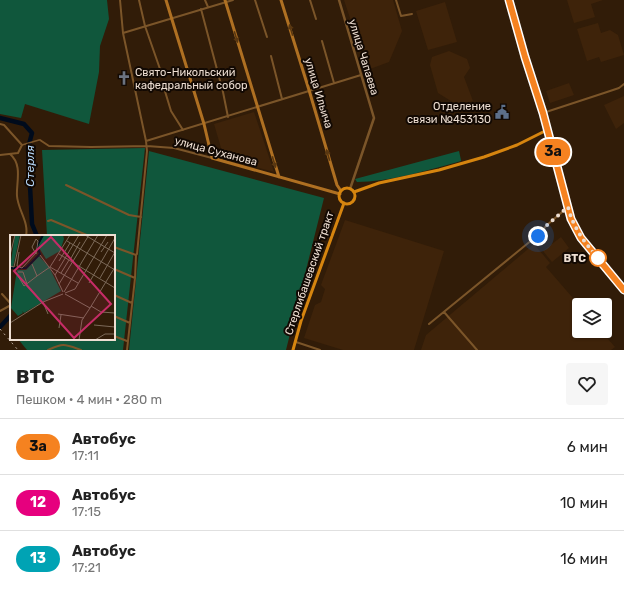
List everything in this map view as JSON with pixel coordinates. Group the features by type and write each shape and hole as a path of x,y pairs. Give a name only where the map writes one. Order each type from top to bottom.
{"main road":[{"path":"166,0 204,124 212,158"},
{"name":"улица Ильича","path":"281,0 340,193"},
{"path":"354,192 379,183 439,170 484,157 517,145 547,130 509,0"},
{"path":"225,1 279,177"},
{"name":"улица Суханова","path":"212,158 340,193"},
{"path":"345,189 350,189 354,192 352,202 348,204 344,203 340,199 340,193 345,189"},
{"name":"Стерлибашевский тракт","path":"293,350 344,203"}],"street":[{"path":"120,0 123,33 147,146 127,350"},
{"path":"139,0 145,26 160,69"},
{"path":"205,0 208,7"},
{"path":"123,33 225,1 233,0"},
{"path":"255,0 267,37"},
{"path":"310,0 316,19"},
{"name":"улица Чапаева","path":"339,0 374,118 350,189"},
{"path":"396,0 401,16 412,14"},
{"path":"201,9 228,116"},
{"path":"322,41 334,83"},
{"path":"271,56 282,99"},
{"path":"146,141 361,75"},
{"path":"543,113 619,88 624,84"},
{"path":"164,88 171,111 183,130"},
{"path":"0,124 4,125 22,145"},
{"path":"547,130 571,219 581,238 624,290"},
{"path":"0,155 18,153 22,145 40,140"},
{"name":"улица Суханова","path":"40,140 49,146 147,146 174,148 212,158"},
{"path":"10,154 14,157 19,175 17,196 27,229 26,235"},
{"path":"66,185 129,215 141,217"},
{"path":"429,324 538,236 547,225 568,207"},
{"path":"48,221 51,220 87,235"},
{"path":"115,247 136,255"},
{"path":"115,269 135,278"},
{"path":"2,294 10,303"},
{"path":"115,295 132,303"},
{"path":"0,311 10,305"},
{"path":"444,312 477,350"},
{"path":"115,316 130,323"},
{"path":"115,336 127,341"},
{"path":"295,341 320,350"},
{"path":"48,350 61,344 81,350"}],"shaded area":[{"path":"344,0 393,0 402,31 389,62 370,69 358,32 355,33"},
{"path":"567,0 603,0 591,4 595,17 574,23"},
{"path":"445,2 457,42 428,50 416,11"},
{"path":"598,23 601,33 610,30 618,35 624,55 601,62 599,57 587,61 577,29"},
{"path":"449,51 467,59 470,68 464,77 473,101 459,106 438,93 430,65 432,57"},
{"path":"569,83 574,95 550,103 546,91"},
{"path":"624,96 624,123 616,129 604,105"},
{"path":"254,112 274,172 224,158 214,124"},
{"path":"345,220 444,251 414,350 343,350 304,338 315,305 321,302 325,289 321,285"},
{"path":"561,237 569,248 552,262 543,251"},
{"path":"534,244 550,263 546,267 573,298 572,338 607,338 615,347 611,350 421,350 426,335"}],"green space":[{"path":"0,0 107,0 109,19 100,46 99,72 89,124 25,104 21,118 0,114"},
{"path":"145,148 123,350 27,350 19,340 115,340 115,235 47,235 42,150"},
{"path":"149,151 324,198 286,350 129,350"},
{"path":"459,151 461,161 436,168 382,180 357,182 355,179"}],"waterway":[{"name":"Стерля","path":"0,118 24,124 32,133 28,148 32,224 37,235"},
{"name":"Стерля","path":"0,327 10,316"}],"railway":[{"path":"0,329 18,350"}],"bus line":[{"name":"3а","path":"509,0 543,113 571,219 581,238 624,290"}],"place":[{"name":"Свято-Никольский кафедральный собор","path":"124,78"},
{"name":"Отделение связи №453130","path":"502,112"},
{"name":"ВТС","path":"598,258"}],"route":[{"path":"538,236 547,225 568,207 571,219 581,238 598,258"}]}
